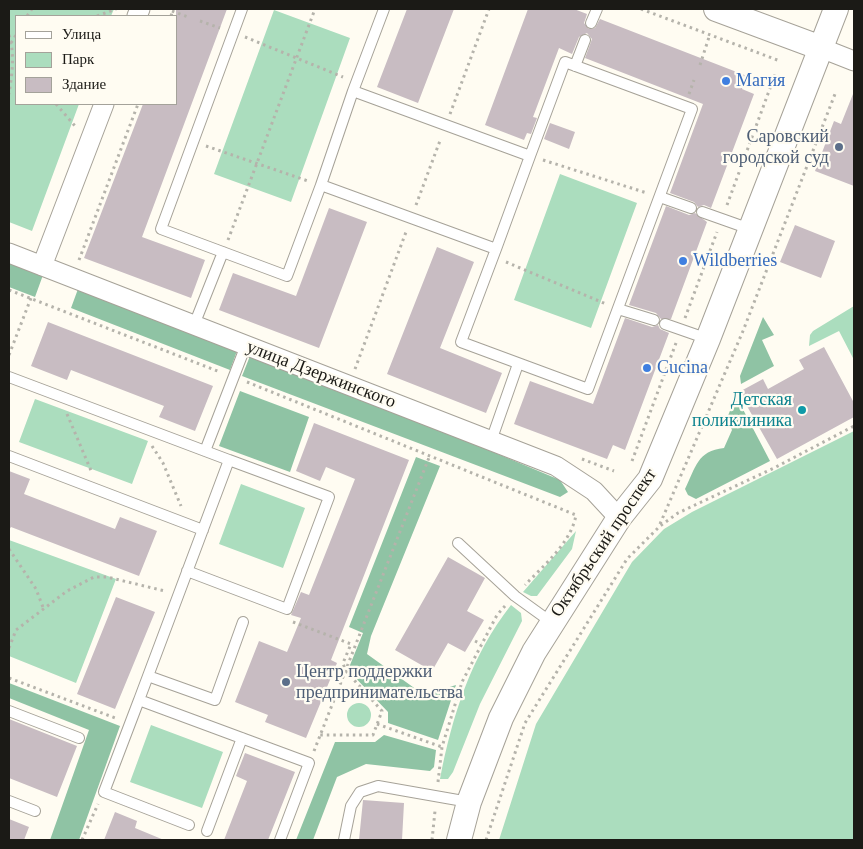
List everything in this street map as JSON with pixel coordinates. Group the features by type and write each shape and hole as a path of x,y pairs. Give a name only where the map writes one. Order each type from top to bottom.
{"street":[{"path":"716,9 854,61"},
{"name":"Октябрьский проспект","path":"459,840 469,802 501,718 551,622 619,518 650,479 708,339 836,9"},
{"path":"42,266 104,105"},
{"name":"улица Дзержинского","path":"9,253 556,466 594,491 619,518"}],"lane":[{"path":"242,9 161,229 287,276 384,9"},
{"path":"591,23 597,9"},
{"path":"575,66 585,40"},
{"path":"565,62 575,66 692,109 588,389 461,342 565,62"},
{"path":"355,86 446,125 530,156"},
{"path":"321,185 411,218 495,253"},
{"path":"660,197 691,208"},
{"path":"702,212 750,229"},
{"path":"194,325 223,252"},
{"path":"618,308 654,320"},
{"path":"665,324 708,339"},
{"path":"205,451 246,345"},
{"path":"491,441 518,364"},
{"path":"9,377 329,498 287,609 187,571"},
{"path":"9,456 203,530"},
{"path":"189,825 104,792 229,460"},
{"path":"458,543 515,596 551,622"},
{"path":"148,676 215,700 243,622"},
{"path":"139,700 309,763 280,840"},
{"path":"9,711 79,738"},
{"path":"207,831 242,738"},
{"path":"344,840 351,806 360,792 378,786 469,802"},
{"path":"9,801 35,811"}],"path":[{"path":"100,15 116,9"},
{"path":"223,252 315,9"},
{"path":"354,370 489,9"},
{"path":"641,9 780,61"},
{"path":"173,10 188,17"},
{"path":"200,21 297,58 355,86"},
{"path":"700,65 710,34"},
{"path":"9,35 12,50 12,74 9,94"},
{"path":"12,50 15,54"},
{"path":"629,470 776,72"},
{"path":"660,526 743,332 835,94"},
{"path":"57,105 77,128"},
{"path":"78,263 138,105"},
{"path":"193,141 321,185"},
{"path":"530,156 660,197"},
{"path":"495,253 618,308"},
{"path":"9,290 430,455 576,515 574,528 552,557 497,615 462,682 442,747 432,840"},
{"path":"9,355 30,298"},
{"path":"60,396 99,490"},
{"path":"140,426 163,463 189,524"},
{"path":"486,840 511,761 534,706 627,559 660,526 678,513 774,468 854,426"},
{"path":"309,763 430,455"},
{"path":"9,549 36,589 44,610"},
{"path":"9,648 16,630 67,591 94,577 128,581 178,596"},
{"path":"287,609 284,618 351,644 343,664 345,670 382,711 373,735 320,735"},
{"path":"475,641 481,644"},
{"path":"9,678 106,714"},
{"path":"377,724 442,747"},
{"path":"82,840 104,792"}],"green space":[{"path":"9,9 114,9 111,15 15,15 15,105 79,105 32,231 9,222"},
{"path":"274,10 350,38 291,202 214,174"},
{"path":"560,174 637,203 591,328 514,300"},
{"path":"9,262 43,275 35,297 9,287"},
{"path":"78,289 237,351 230,370 71,308"},
{"path":"854,306 854,360 839,331 809,346 810,335 813,331"},
{"path":"763,317 774,335 762,340 774,366 741,384 740,376"},
{"path":"250,356 431,426 560,480 568,492 560,497 242,376"},
{"path":"240,391 309,417 290,472 219,446"},
{"path":"736,396 770,461 696,499 688,495 685,489 698,461 708,453 724,448 732,430 727,418"},
{"path":"35,399 148,441 132,484 19,442"},
{"path":"854,431 854,840 499,840 536,724 632,562 664,529 692,512"},
{"path":"416,457 440,466 371,636 367,654 424,695 456,685 438,740 388,723 388,712 348,670 363,633 349,627"},
{"path":"241,484 305,508 283,568 219,544"},
{"path":"576,531 572,549 537,596 531,596 523,592"},
{"path":"9,540 116,579 76,683 9,656"},
{"path":"511,605 521,613 522,621 480,704 453,772 448,779 440,779 457,710 465,688 485,645"},
{"path":"9,683 120,726 79,840 50,840 89,730 9,698"},
{"path":"359,703 367,707 371,715 367,723 359,727 351,723 347,715 351,707"},
{"path":"151,725 223,752 202,808 130,782"},
{"path":"384,735 436,750 434,767 430,771 366,764 337,777 313,840 296,840 335,742 375,742"}],"building":[{"path":"176,9 227,9 142,237 205,260 191,298 84,258 143,105 178,105 178,15 176,15"},
{"path":"407,9 454,9 418,103 377,87"},
{"path":"528,9 574,9 587,14 584,23 589,29 595,28 600,19 747,76 742,89 754,94 711,208 704,205 698,207 694,202 670,193 703,104 585,58 592,39 587,33 579,37 572,54 559,48 533,117 537,118 531,134 527,133 524,140 485,125"},
{"name":"Саровский городской суд","path":"853,94 854,186 815,171 834,121 841,124"},
{"path":"550,123 575,132 569,149 544,139"},
{"path":"666,206 689,215 695,213 707,222 671,319 661,319 656,313 629,305"},
{"path":"329,208 367,222 319,348 219,310 233,273 296,296"},
{"path":"795,225 835,241 821,278 780,262"},
{"path":"437,247 474,262 440,348 502,373 486,413 387,374"},
{"path":"625,318 652,327 658,325 660,329 669,333 625,450 613,445 607,459 514,424 530,381 593,404"},
{"path":"48,322 213,386 195,431 159,417 164,406 71,370 67,380 31,366"},
{"name":"Детская поликлиника","path":"824,347 854,403 854,417 777,459 739,392 763,379 768,389 804,369 799,360"},
{"path":"314,423 409,460 331,660 337,663 306,738 265,722 268,715 235,702 259,641 287,652 301,618 291,615 301,592 309,595 355,479 326,467 320,481 296,471"},
{"path":"9,471 30,479 24,494 115,529 120,517 157,531 139,576 11,527 9,530"},
{"path":"448,557 485,578 467,611 484,620 465,652 448,643 432,671 395,650"},
{"path":"116,597 155,612 115,709 77,694"},
{"path":"9,719 77,746 57,797 9,778"},
{"path":"245,753 295,772 268,840 224,840 247,781 236,776"},
{"path":"363,800 404,803 402,840 359,840"},
{"path":"115,812 137,821 135,828 164,840 104,840"},
{"path":"9,819 29,827 24,840 9,840"}],"place":[{"name":"Магия","path":"726,81"},
{"name":"Саровский городской суд","path":"839,147"},
{"name":"Wildberries","path":"683,261"},
{"name":"Cucina","path":"647,368"},
{"name":"Детская поликлиника","path":"802,410"},
{"name":"Центр поддержки предпринимательства","path":"286,682"}]}
